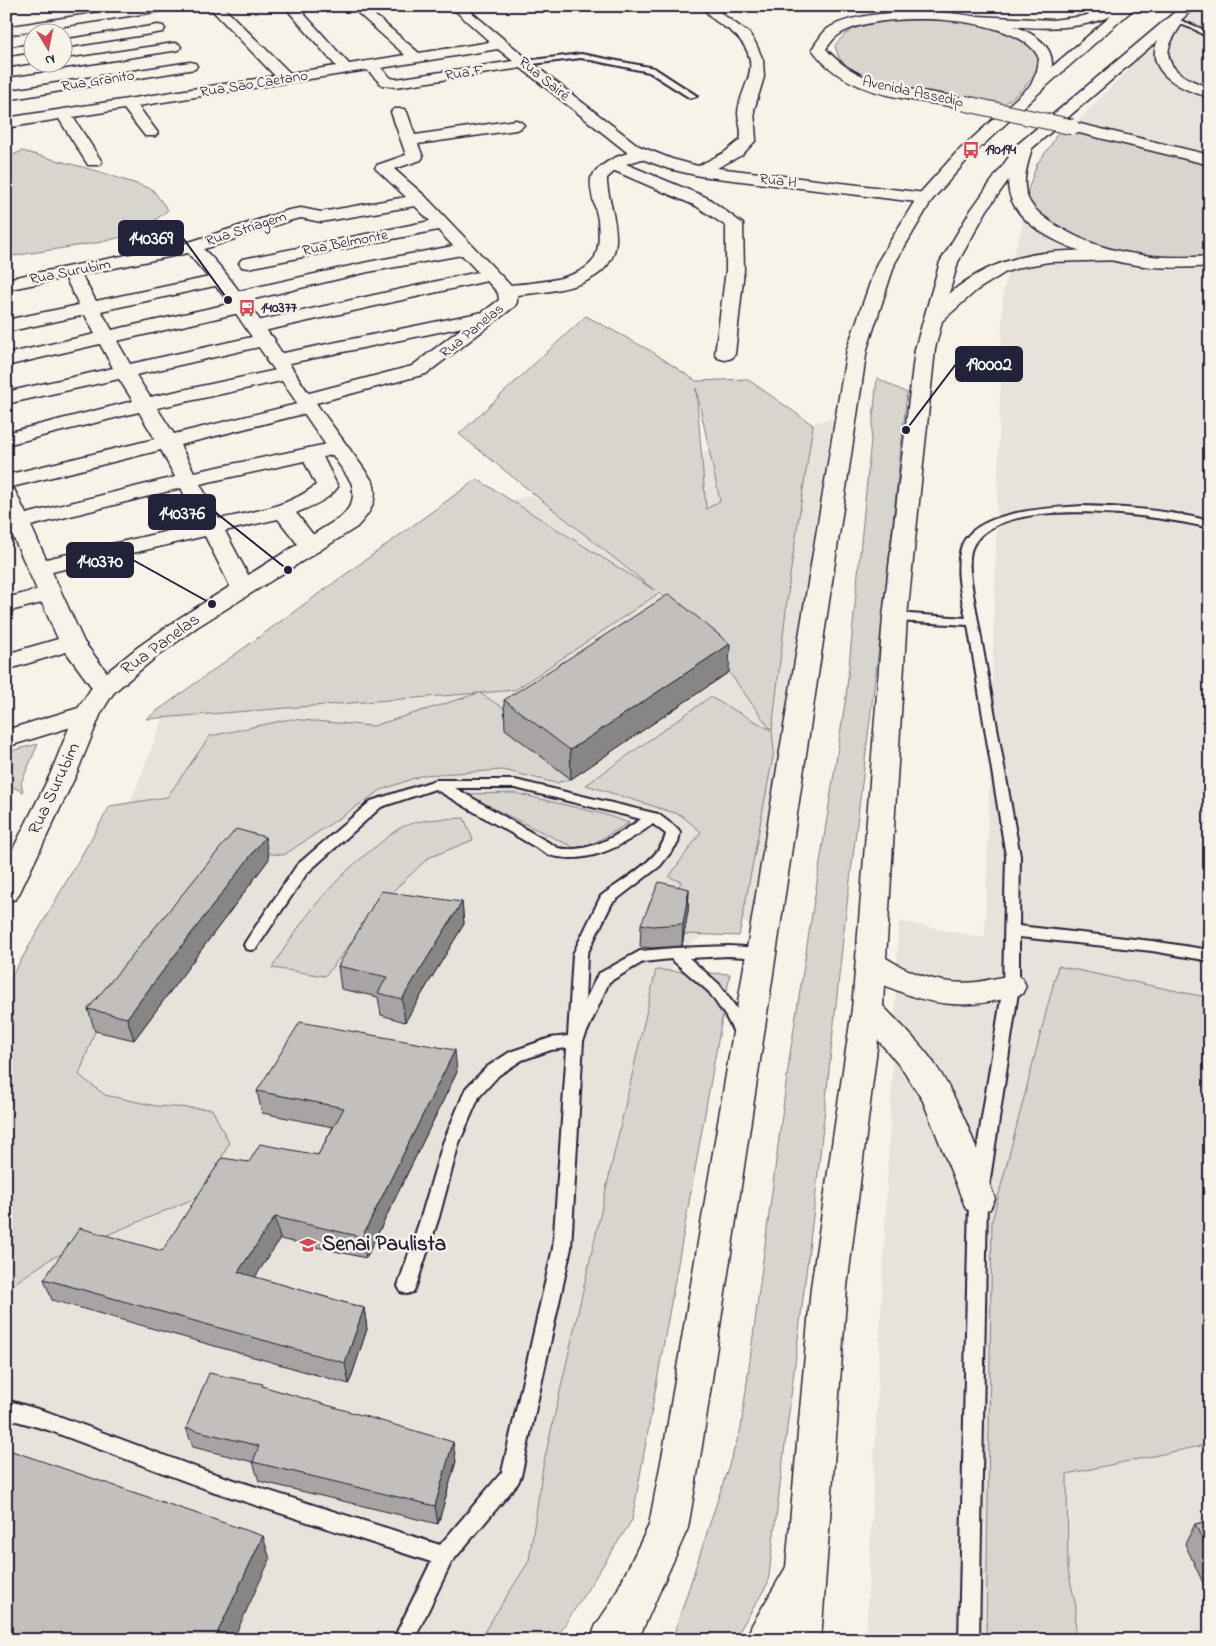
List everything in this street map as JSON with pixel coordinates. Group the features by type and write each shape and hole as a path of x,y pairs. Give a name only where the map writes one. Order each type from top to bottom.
{"main road":[{"path":"61,6 74,20"},
{"path":"6,31 168,6"},
{"path":"214,6 287,78"},
{"path":"290,6 346,69"},
{"path":"356,6 420,56 454,75"},
{"name":"Rua Sairé","path":"456,6 501,44 638,151"},
{"path":"700,172 741,148 748,141 745,111 757,74 753,51 745,37 719,20 710,6"},
{"path":"983,19 1031,24 1076,23 1099,17 1122,6"},
{"path":"611,1640 627,1616 668,1528 684,1446 857,349 886,263 925,198 962,156 1037,87 1131,6"},
{"path":"141,10 211,91"},
{"name":"Avenida Assedip","path":"1037,87 1046,64 1045,55 1038,44 1024,35 983,19 937,13 885,15 863,18 830,32 820,42 819,49 825,59 842,74 859,81 890,90 964,103 1144,143 1210,160"},
{"path":"1182,14 1161,48 1161,60 1178,79 1210,93"},
{"path":"800,1640 829,1287 867,1009 895,616 926,350 932,320 949,262 979,210 1024,147 1182,14"},
{"path":"72,42 158,29"},
{"name":"Rua São Caetano","path":"6,124 501,44"},
{"path":"6,73 174,47"},
{"path":"6,52 22,50"},
{"name":"Rua F","path":"370,65 387,82 403,82 525,63"},
{"name":"Rua Granito","path":"6,96 190,66"},
{"path":"128,104 150,133"},
{"path":"399,112 410,140 516,125"},
{"path":"63,114 94,162"},
{"name":"Rua Panelas","path":"6,482 168,442 307,403 349,388 419,370 508,302 506,291 419,200 384,168 415,157 410,140"},
{"path":"1144,143 1210,146"},
{"path":"1024,147 1016,183 1018,196 1026,209 1040,222 1061,235 1116,256"},
{"path":"506,291 579,278 601,263 607,251 608,241 599,181 600,176 638,151"},
{"name":"Rua H","path":"638,151 700,172 925,198"},
{"path":"614,165 702,202 734,224 736,241 734,273 725,354"},
{"name":"Rua Striagem","path":"192,247 290,215 301,213 322,217 419,200"},
{"path":"322,217 395,295"},
{"name":"Rua Belmonte","path":"248,263 441,224"},
{"path":"227,236 267,289 349,388"},
{"name":"Rua Panelas","path":"105,687 182,627 349,522 361,510 366,492 362,482 238,302 192,247"},
{"name":"Rua Surubim","path":"6,285 192,247"},
{"path":"6,360 108,338 238,302 267,289 368,267 466,249"},
{"path":"932,320 968,288 986,276 1004,267 1045,258 1076,255 1116,256 1182,262 1210,261"},
{"path":"72,273 124,371 168,442 243,588"},
{"path":"6,439 281,367 306,334 395,295 491,275"},
{"path":"6,326 220,280"},
{"path":"6,398 124,371 260,333 306,334 490,316"},
{"path":"17,539 187,480 337,448"},
{"path":"38,568 283,511 316,496 327,487 310,454"},
{"path":"6,495 17,539 38,568 72,643 105,687"},
{"path":"283,511 311,546"},
{"path":"6,605 49,594"},
{"path":"6,662 72,643"},
{"name":"Rua Surubim","path":"6,892 64,775 88,713 105,687"},
{"path":"6,740 88,713"},
{"path":"870,963 886,974 908,984 943,993 974,994 1012,986"},
{"path":"867,1009 910,1054 930,1082 958,1143 978,1199"},
{"path":"766,1640 806,1572"}],"lane":[{"path":"1182,14 1210,37"},
{"path":"525,63 580,56 642,68 651,70 693,96"},
{"path":"969,1640 978,1199 1012,986 1013,856 967,596 964,570 969,544 980,531 995,522 1033,512 1095,509 1189,518 1210,525"},
{"path":"895,616 973,622"},
{"path":"436,784 554,852 573,855 597,849 638,828 653,817"},
{"path":"251,944 302,869 376,804 436,784 515,784 653,817 674,832 671,843 655,863 606,900 580,954 562,1248 510,1476 444,1556 403,1640"},
{"path":"1012,931 1152,946 1210,956"},
{"path":"575,1041 603,978 640,957 674,953 729,951 762,953"},
{"path":"674,953 714,988 732,1013 748,1043"},
{"path":"407,1286 430,1217 451,1143 472,1093 493,1071 516,1056 550,1044 575,1041"},
{"path":"6,1409 48,1422 206,1480 444,1556"}],"shaded area":[{"path":"1191,6 1210,6 1210,1640 866,1640 899,921 985,938 1003,291 1043,156"},
{"path":"906,18 954,18 996,26 1016,36 1040,55 1031,79 1020,91 1000,107 900,86 868,77 849,68 839,58 835,46 845,35 858,27 873,22"},
{"path":"1061,127 1210,164 1210,258 1148,259 1094,244 1057,228 1032,210 1026,196 1037,164"},
{"path":"22,151 97,171 152,189 168,210 140,232 102,242 6,257 6,158"},
{"path":"586,316 651,351 696,381 747,379 813,425 790,575 772,731 774,751 739,936 684,934 659,905 682,882 669,877 701,832 681,815 586,785 710,697 771,730 729,672 716,638 659,593 515,690 480,693 520,719 506,729 571,779 556,783 503,770 423,775 381,790 284,855 240,851 95,1031 79,1075 105,1095 156,1106 212,1109 229,1143 203,1195 52,1258 6,1289 6,986 110,806 167,797 210,736 290,719 373,726 479,693 146,719 477,479 654,590 459,434","holes":["696,388 720,501 706,509"]},
{"path":"877,378 907,393 881,631 845,920 816,1192 768,1583 734,1640 669,1640 675,1631 741,1428 790,1054 846,697"},
{"name":"Senai Paulista","path":"833,418 753,926 730,916 724,924 674,953 672,971 529,1561 479,1640 6,1640 6,1014 102,874 170,701 459,514"},
{"path":"38,744 21,783 23,792 11,786 6,788 6,752"},
{"path":"515,793 603,814 629,823 594,843 575,848 463,794"},
{"path":"464,818 473,840 428,858 391,893 325,976 272,968 319,901 362,857 400,828 415,822"},
{"path":"1058,966 1210,998 1210,1444 1067,1474 1068,1570 1076,1607 1075,1640 986,1640 992,1221"},
{"path":"656,970 730,974 632,1520 555,1640 479,1640 529,1561 543,1466"}],"building":[{"path":"669,594 730,644 570,750 504,700"},
{"path":"236,829 265,837 127,1018 88,1009"},
{"path":"659,882 689,889 683,924 652,926 641,924"},
{"path":"381,891 462,902 402,999 378,993 387,977 338,966"},
{"path":"300,1022 455,1050 362,1237 275,1217 238,1272 364,1308 345,1363 44,1279 80,1228 162,1251 222,1158 249,1162 260,1144 318,1155 344,1108 257,1091"},
{"path":"209,1373 263,1384 262,1386 453,1442 435,1506 253,1462 259,1446 186,1428"},
{"path":"6,1449 263,1536 214,1640 6,1640"},
{"path":"1210,1521 1210,1556 1195,1524"}],"place":[{"name":"190194","path":"971,150"},
{"name":"140369","path":"228,300"},
{"name":"140377","path":"247,308"},
{"name":"190002","path":"906,430"},
{"name":"140376","path":"288,570"},
{"name":"140370","path":"212,604"},
{"name":"Senai Paulista","path":"308,1245"}]}
